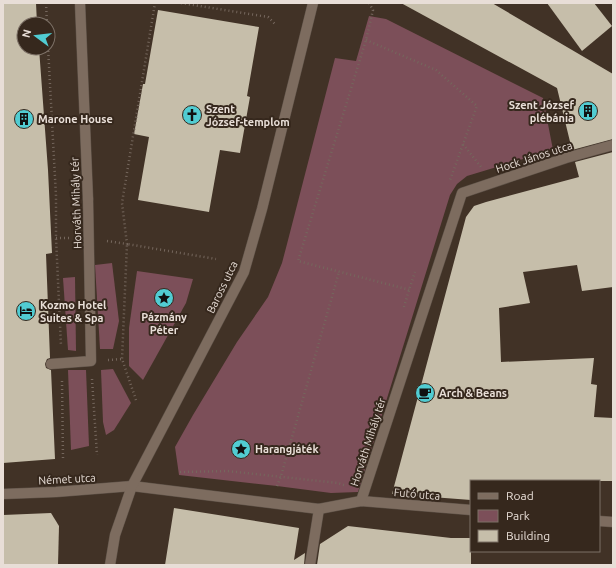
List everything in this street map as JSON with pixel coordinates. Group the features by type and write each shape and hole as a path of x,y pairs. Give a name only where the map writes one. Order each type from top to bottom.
{"street":[{"name":"Horváth Mihály tér","path":"80,3 88,199 91,361"},
{"name":"Baross utca","path":"110,565 115,535 132,486 244,272 264,201 313,3"},
{"name":"Hock János utca","path":"462,193 566,158 613,145"},
{"name":"Horváth Mihály tér","path":"132,486 319,509 361,501 462,193"},
{"path":"51,364 91,361"},
{"name":"Német utca","path":"3,494 56,492 132,486"},
{"name":"Futó utca","path":"361,501 470,510"},
{"path":"310,565 319,509"},
{"path":"600,521 613,522"}],"path":[{"path":"46,3 47,16"},
{"path":"136,400 122,359 127,244 122,203 155,3"},
{"path":"181,3 268,17 276,25"},
{"path":"369,3 373,10 366,40 298,261 428,295"},
{"path":"366,40 436,70 477,106 449,180"},
{"path":"48,56 56,196 56,238 62,364 63,458"},
{"path":"463,144 494,182"},
{"path":"127,244 216,259"},
{"path":"409,290 417,268"},
{"path":"273,503 339,272"},
{"path":"91,361 97,455"},
{"path":"178,472 227,470 338,483 364,491"}],"green space":[{"path":"369,16 386,19 543,98 553,150 467,176 457,184 450,195 358,492 331,493 179,475 175,447 237,342 268,297 282,263 335,58 356,61"},
{"path":"112,263 119,321 113,349 100,349 95,265"},
{"path":"137,271 193,279 186,303 143,380 129,366 129,328"},
{"path":"75,277 76,351 68,350 63,278"},
{"path":"113,369 131,403 114,430 106,435 103,422 101,370"},
{"path":"68,370 86,370 89,446 71,450"}],"building":[{"path":"3,3 36,3 37,16 16,16 16,56 40,56 48,170 52,253 46,254 50,358 47,359 45,364 46,368 51,370 55,459 3,463"},
{"path":"401,3 492,3 613,74 613,139 572,150 557,88"},
{"path":"547,3 594,3 612,26 582,51"},
{"name":"Szent József-templom","path":"158,10 259,27 247,96 250,97 240,153 220,150 209,212 138,200 149,137 134,134 143,84 145,84"},
{"path":"613,152 613,287 582,291 577,265 523,272 530,303 499,308 501,362 594,358 591,384 597,385 594,417 613,418 613,481 470,480 470,500 392,494 466,217 474,206 579,177 575,162"},
{"path":"174,508 299,528 294,560 305,553 304,565 165,565"},
{"path":"51,513 59,526 58,565 3,565 3,515"},
{"path":"348,526 451,538 470,538 471,565 317,565 320,544"}],"place":[{"name":"Szent József plébánia","path":"588,111"},
{"name":"Szent József-templom","path":"192,115"},
{"name":"Marone House","path":"24,119"},
{"name":"Pázmány Péter","path":"164,298"},
{"name":"Kozmo Hotel Suites & Spa","path":"26,311"},
{"name":"Arch & Beans","path":"425,393"},
{"name":"Harangjáték","path":"241,449"}]}
